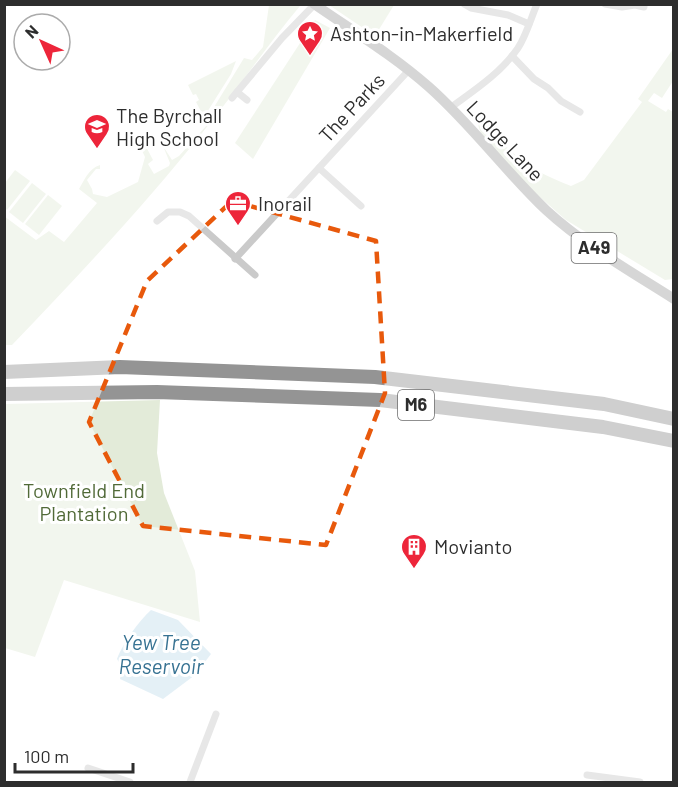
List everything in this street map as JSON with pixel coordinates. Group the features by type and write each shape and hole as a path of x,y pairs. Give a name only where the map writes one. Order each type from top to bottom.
{"highway":[{"name":"M6","path":"4,372 120,367 375,377 604,404 674,419"},
{"name":"M6","path":"4,394 156,392 380,400 603,427 674,441"}],"main road":[{"name":"Lodge Lane","path":"314,4 409,70 450,108 548,212 592,248 674,299"}],"street":[{"path":"247,100 235,95 282,38 314,4"},
{"path":"464,4 471,8 508,15 529,24"},
{"path":"450,108 476,89 512,56 519,46 537,4"},
{"path":"605,4 644,7"},
{"path":"512,56 534,79 549,88 561,101 580,112"},
{"name":"The Parks","path":"235,259 409,70"},
{"name":"The Parks","path":"319,168 361,206"},
{"path":"157,221 168,212 185,214 255,275"},
{"path":"190,783 216,714"},
{"path":"88,768 130,783"},
{"path":"586,775 640,783"}],"highlighted area":[{"path":"232,201 376,241 385,393 326,545 143,526 89,422 147,281"}],"green space":[{"path":"299,4 300,6 218,113 136,212 12,345 5,345 4,216 36,240 49,231 64,242 97,203 79,189 89,172 100,165 100,169 96,169 87,180 93,194 107,197 138,182 145,157 136,138 140,135 153,160 148,164 154,174 169,166 170,163 163,146 172,160 179,156 207,125 205,122 244,58 252,60 263,47 269,5"},
{"path":"394,4 375,36 329,5"},
{"path":"315,20 330,28 253,159 235,143"},
{"path":"673,49 673,81 662,98 654,93 648,101 666,112 668,109 673,112 673,279 665,280 566,220 484,142 478,125 481,122 486,125 532,168 571,186 584,180 642,102 638,99"},
{"path":"236,61 231,74 204,117 196,102 199,100 196,94 193,95 188,85"},
{"path":"15,170 30,181 7,210 5,208 5,183"},
{"path":"32,183 46,194 23,223 9,212"},
{"path":"48,195 62,206 39,235 25,224"},
{"name":"Townfield End Plantation","path":"160,400 157,453 164,493 195,571 200,622 64,580 35,657 5,648 5,404"}],"water":[{"name":"Yew Tree Reservoir","path":"151,610 178,620 211,654 195,675 163,699 120,679 122,667 117,659 141,620"}],"place":[{"name":"Ashton-in-Makerfield","path":"310,57"},
{"name":"The Byrchall High School","path":"97,150"},
{"name":"Inorail","path":"238,227"},
{"name":"Movianto","path":"414,570"}]}
